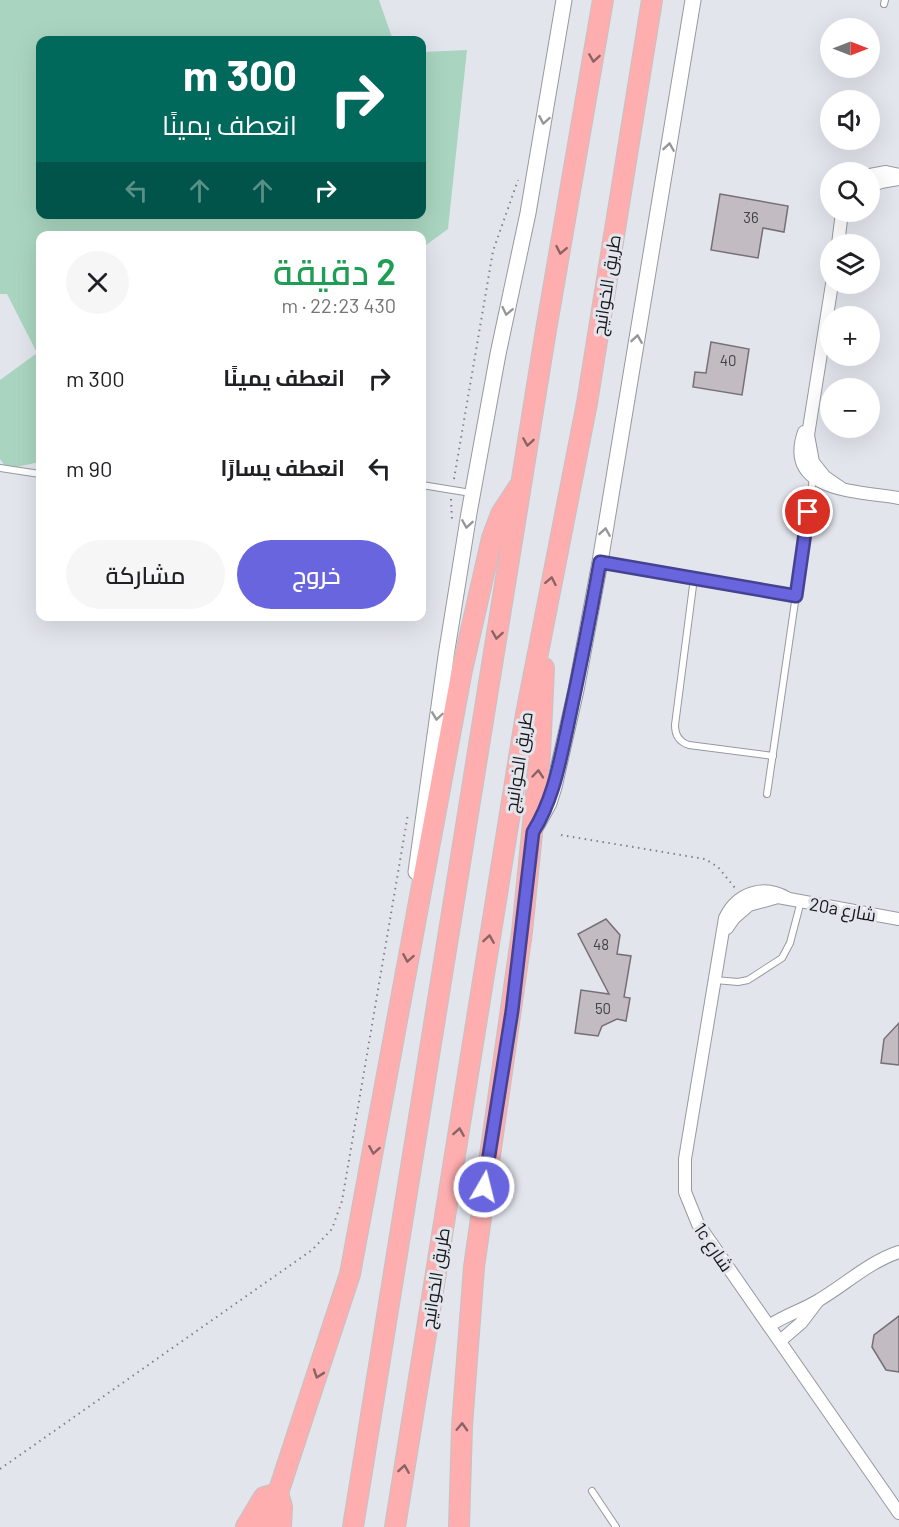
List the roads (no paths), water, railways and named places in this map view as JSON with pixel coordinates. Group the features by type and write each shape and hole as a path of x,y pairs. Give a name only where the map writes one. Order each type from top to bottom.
{"highway":[{"path":"353,1527 522,483 603,0"},
{"name":"طريق الخوانيج","path":"395,1527 526,714 587,403 652,0"},
{"path":"264,1527 278,1493 350,1274 462,670 492,538 507,503 522,483"},
{"path":"459,1527 467,1346 474,1267 512,1011 533,832 543,706 545,610"},
{"path":"246,1527 264,1497 278,1493"},
{"path":"278,1493 282,1507 281,1527"},
{"path":"454,1527 460,1506"},
{"path":"460,1506 469,1527"}],"street":[{"path":"419,901 417,864 446,656 498,354 528,213 564,0"},
{"path":"533,832 542,817 554,787 576,690 600,562 693,0"},
{"path":"880,173 886,172 899,177"},
{"path":"880,182 899,177"},
{"path":"830,294 808,426 809,465 813,478 827,486 899,498"},
{"path":"809,465 841,488"},
{"name":"20a شارع","path":"745,902 768,898 787,898 899,919"},
{"name":"1c شارع","path":"745,902 729,910 723,926 683,1170 685,1192 698,1224 899,1513"},
{"path":"769,1326 792,1312 817,1302 874,1263 899,1252"},
{"path":"780,1341 801,1323 817,1302"}],"lane":[{"path":"0,468 36,473"},
{"path":"767,795 813,478"},
{"path":"426,487 473,493"},
{"path":"600,562 796,596"},
{"path":"694,578 675,725 676,734 681,741 689,745 773,756"},
{"path":"715,980 738,982 748,980 782,958 790,943 801,901"},
{"path":"592,1491 616,1527"}]}
